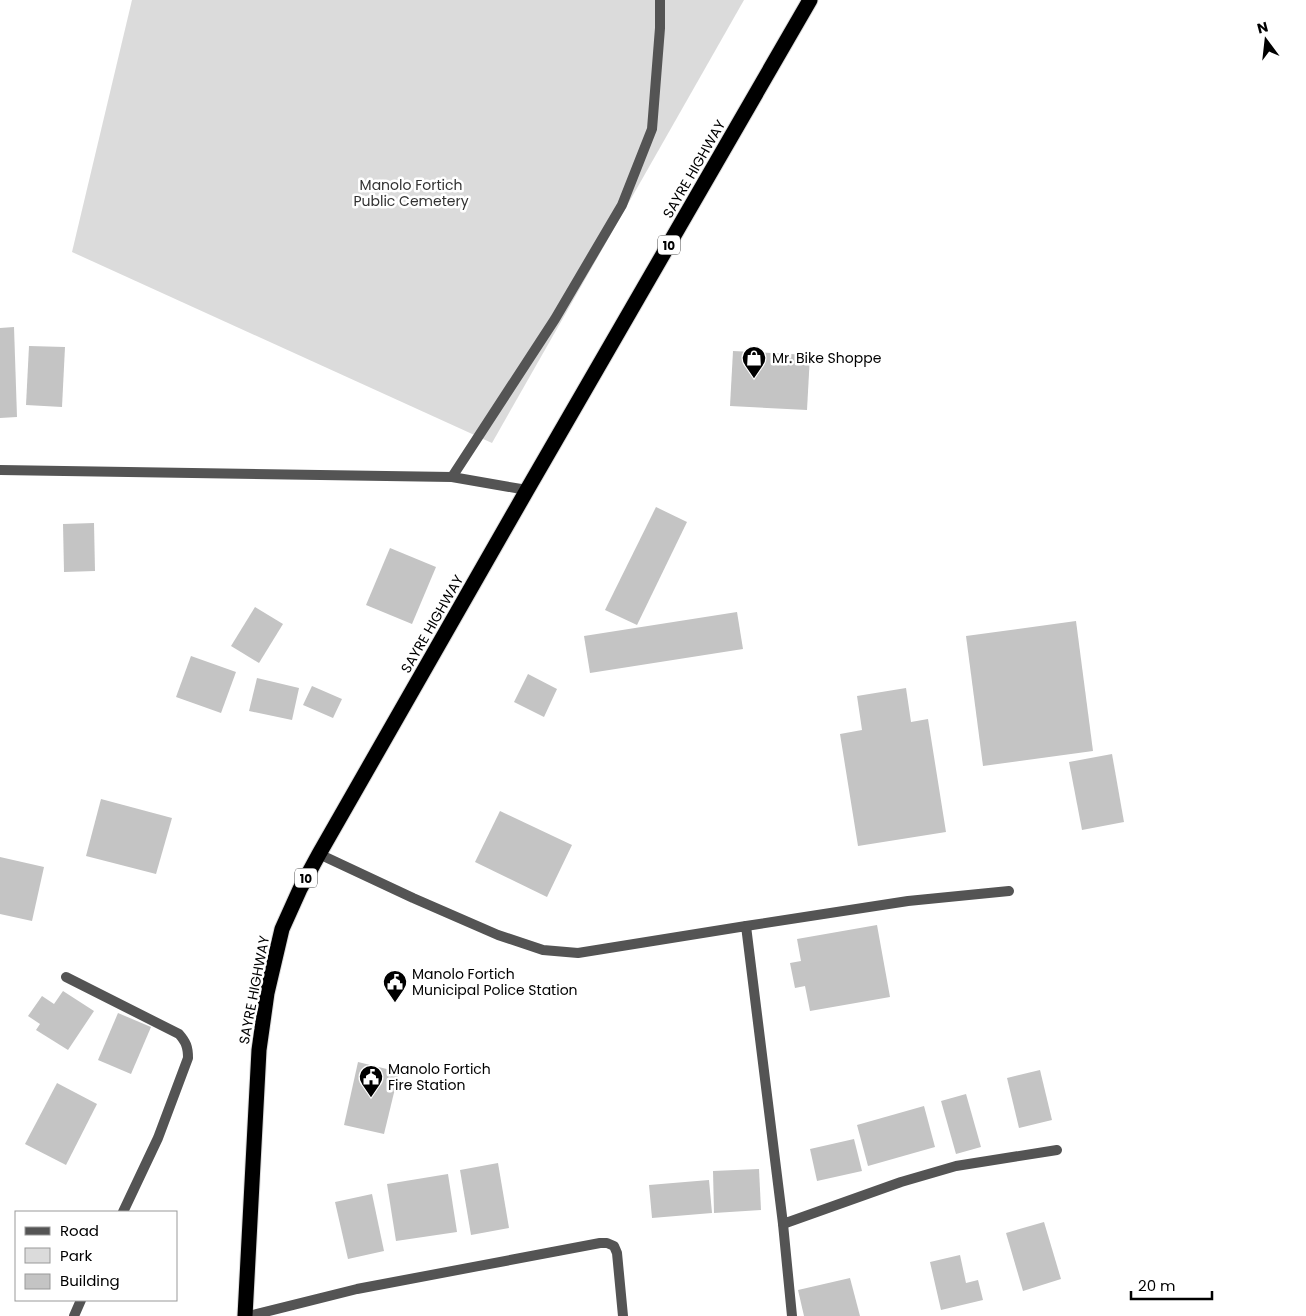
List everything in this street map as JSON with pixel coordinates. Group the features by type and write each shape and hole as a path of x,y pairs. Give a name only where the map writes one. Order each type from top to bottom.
{"highway":[{"name":"SAYRE HIGHWAY","path":"245,1316 259,1050 267,993 282,929 300,888 319,854 810,0"}],"street":[{"path":"452,477 555,319 622,205 652,129 660,28 660,0"},
{"path":"0,470 452,477 527,490"},
{"path":"319,854 498,936 543,950 578,953 908,901 1009,891"},
{"path":"746,926 783,1224 792,1316"},
{"path":"66,977 178,1034 185,1040 188,1048 188,1058 158,1138 123,1211"},
{"path":"783,1224 901,1182 956,1166 1057,1150"},
{"path":"249,1316 376,1285 600,1243 614,1246 618,1253 623,1316"},
{"path":"74,1316 81,1301"}],"green space":[{"name":"Manolo Fortich Public Cemetery","path":"132,0 744,0 492,443 72,252"}],"building":[{"path":"14,327 17,417 0,418 0,328"},
{"path":"29,346 65,347 62,407 26,405"},
{"path":"733,351 810,355 807,410 730,406"},
{"path":"656,507 687,522 637,625 605,610"},
{"path":"94,523 95,571 64,572 63,524"},
{"path":"390,548 436,567 412,624 366,605"},
{"path":"255,607 283,624 259,663 231,646"},
{"path":"737,612 743,649 590,673 584,636"},
{"path":"1076,621 1093,751 983,766 966,636"},
{"path":"191,656 236,672 221,713 176,697"},
{"path":"528,674 557,689 544,717 514,702"},
{"path":"257,678 299,688 292,720 249,711"},
{"path":"312,686 342,699 333,718 303,705"},
{"path":"906,688 911,722 928,719 946,832 858,846 840,734 862,730 857,696"},
{"path":"1112,754 1124,822 1082,830 1069,762"},
{"path":"101,799 172,818 156,874 86,856"},
{"path":"500,811 572,845 547,897 475,862"},
{"path":"0,857 44,867 32,921 0,914"},
{"path":"877,925 890,997 810,1011 805,986 795,988 790,963 801,961 797,939"},
{"path":"63,991 94,1011 68,1050 36,1030 40,1024 28,1016 42,996 54,1004"},
{"path":"118,1013 151,1027 131,1074 98,1060"},
{"name":"Manolo Fortich Fire Station","path":"358,1062 399,1072 384,1134 344,1125"},
{"path":"1040,1070 1052,1120 1019,1128 1007,1078"},
{"path":"57,1083 97,1104 66,1165 25,1144"},
{"path":"966,1094 981,1147 956,1154 941,1101"},
{"path":"924,1106 935,1147 868,1166 857,1125"},
{"path":"854,1139 862,1171 817,1181 810,1149"},
{"path":"498,1163 509,1228 471,1235 460,1170"},
{"path":"759,1169 761,1210 714,1213 713,1171"},
{"path":"448,1174 457,1232 396,1241 387,1184"},
{"path":"709,1180 712,1213 652,1218 649,1185"},
{"path":"372,1194 384,1251 348,1259 335,1202"},
{"path":"1044,1222 1061,1279 1023,1291 1006,1233"},
{"path":"960,1255 966,1283 978,1280 983,1300 941,1310 930,1262"},
{"path":"850,1278 860,1316 804,1316 798,1290"}],"place":[{"name":"Mr. Bike Shoppe","path":"754,379"},
{"name":"Manolo Fortich Municipal Police Station","path":"395,1003"},
{"name":"Manolo Fortich Fire Station","path":"371,1098"}]}
